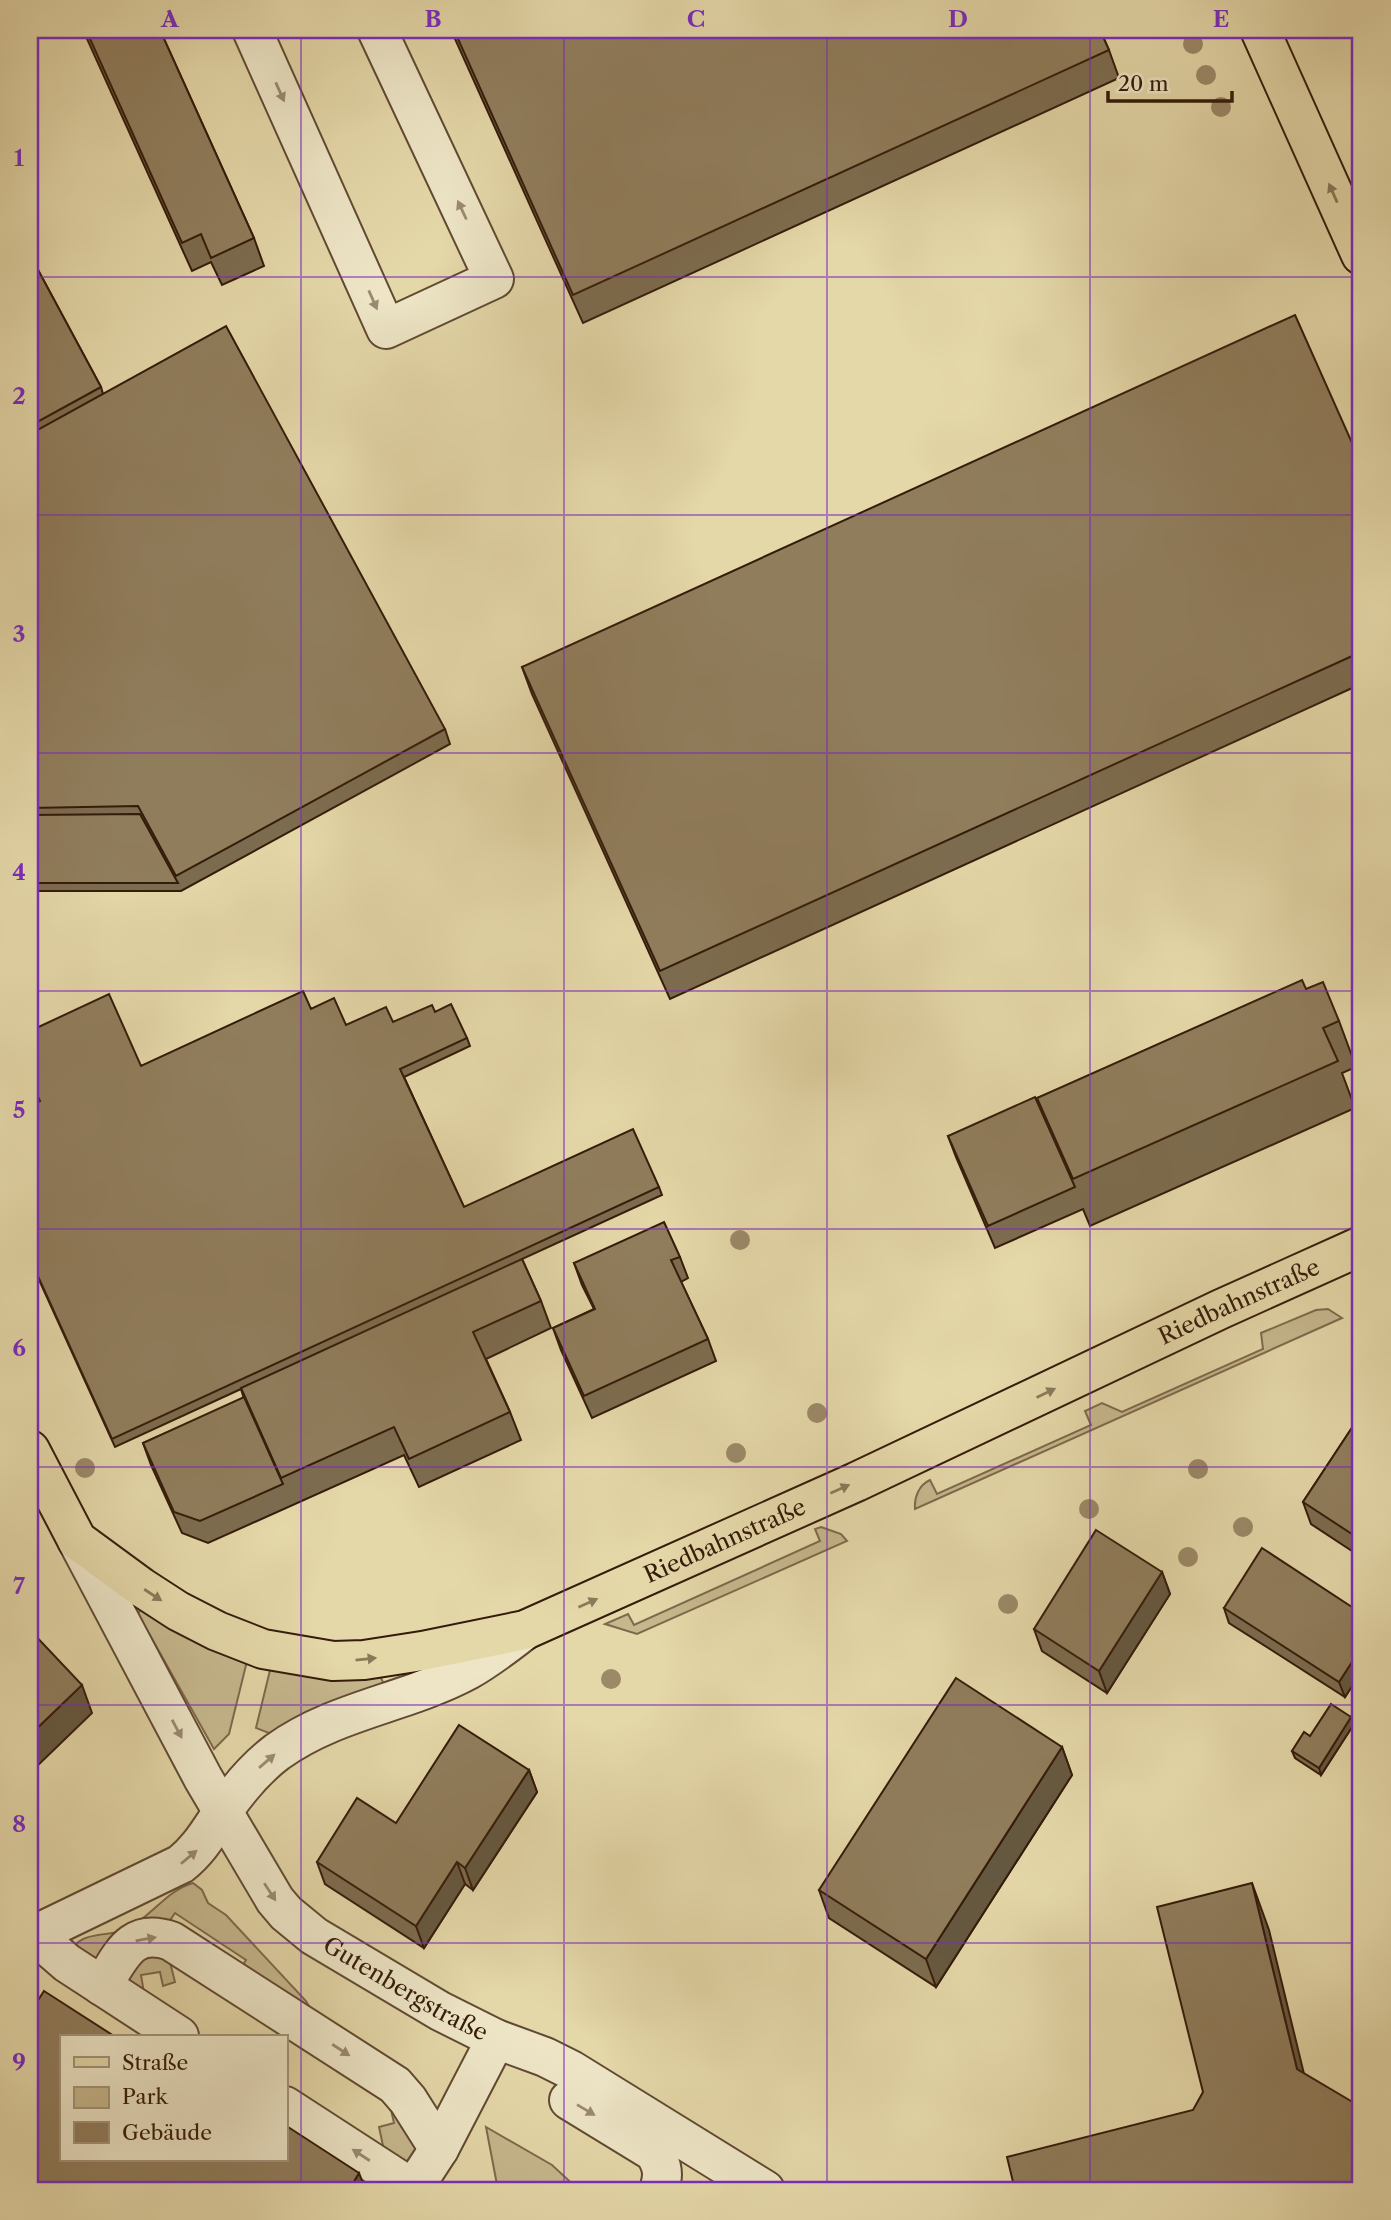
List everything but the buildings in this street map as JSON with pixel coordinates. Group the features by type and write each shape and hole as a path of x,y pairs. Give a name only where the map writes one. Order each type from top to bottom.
{"main road":[{"path":"1260,30 1361,255"},
{"name":"Riedbahnstraße","path":"77,1540 141,1587 198,1621 263,1649 333,1661 364,1660 525,1630 892,1465 1221,1309 1361,1246"},
{"path":"30,1450 77,1540"}],"street":[{"path":"252,30 386,329 494,279 377,30"},
{"name":"Gutenbergstraße","path":"77,1540 222,1812 275,1899 300,1925 440,2011 496,2039 571,2070 662,2124 721,2177 765,2190"},
{"path":"176,2035 102,1986 35,1935 181,1864 200,1847 243,1784 277,1752 333,1720 468,1670 525,1630"},
{"path":"102,1986 134,1941 156,1936 171,1941 395,2085 408,2100 439,2149"},
{"path":"287,2107 413,2190 439,2149 496,2039"},
{"path":"496,2039 508,2058 521,2071 654,2152 663,2174 659,2190"}],"green space":[{"path":"1328,1309 1342,1318 915,1509 918,1492 930,1480 937,1494 1091,1425 1085,1411 1102,1403 1122,1412 1263,1349 1261,1333 1316,1310"},
{"path":"821,1527 841,1534 847,1541 637,1634 605,1624 628,1614 634,1625 820,1541 815,1529"},
{"path":"142,1606 248,1657 229,1734 214,1749 138,1614"},
{"path":"271,1666 380,1676 383,1682 381,1688 279,1737 256,1728"},
{"path":"193,1883 202,1890 208,1903 226,1915 306,2001 312,2011 238,1973 246,1960 175,1913 166,1926 104,1966 74,1947 78,1942 90,1937 125,1930 143,1919 174,1892"},
{"path":"167,1950 175,1982 163,1986 160,1972 141,1975 146,2005 125,1987 139,1952"},
{"path":"387,2092 417,2145 415,2152 406,2162 386,2160 379,2127 394,2123"},
{"path":"486,2127 552,2165 579,2190 498,2190"}]}
